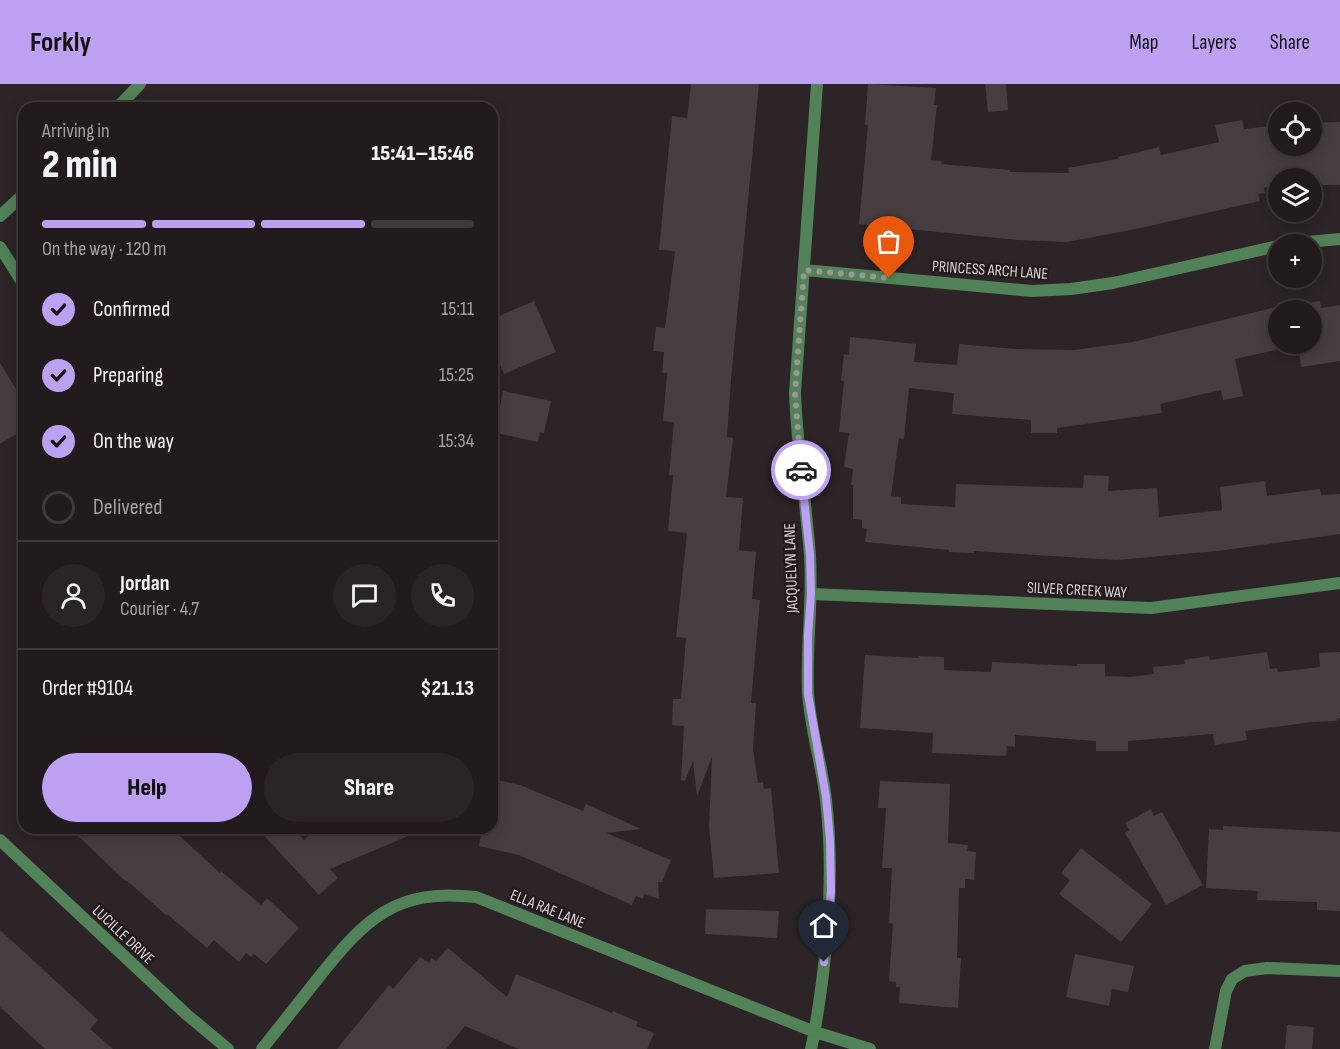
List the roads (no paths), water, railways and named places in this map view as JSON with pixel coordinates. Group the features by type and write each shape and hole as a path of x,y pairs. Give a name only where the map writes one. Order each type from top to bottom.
{"street":[{"path":"123,102 140,84"},
{"name":"JACQUELYN LANE","path":"811,1049 827,938 831,891 830,840 826,797 808,694 810,555 796,427 795,393 817,84"},
{"path":"0,216 18,200"},
{"path":"1322,239 1340,239"},
{"path":"0,247 18,276"},
{"name":"PRINCESS ARCH LANE","path":"804,270 1032,291 1071,289 1113,283 1268,248"},
{"name":"SILVER CREEK WAY","path":"811,594 1151,608 1340,583"},
{"name":"LUCILLE DRIVE","path":"0,840 186,1014 228,1049"},
{"name":"ELLA RAE LANE","path":"262,1049 348,940 370,921 410,900 452,894 476,897 815,1032 870,1049"},
{"path":"1215,1049 1226,991 1232,980 1245,971 1267,968 1340,971"}]}
